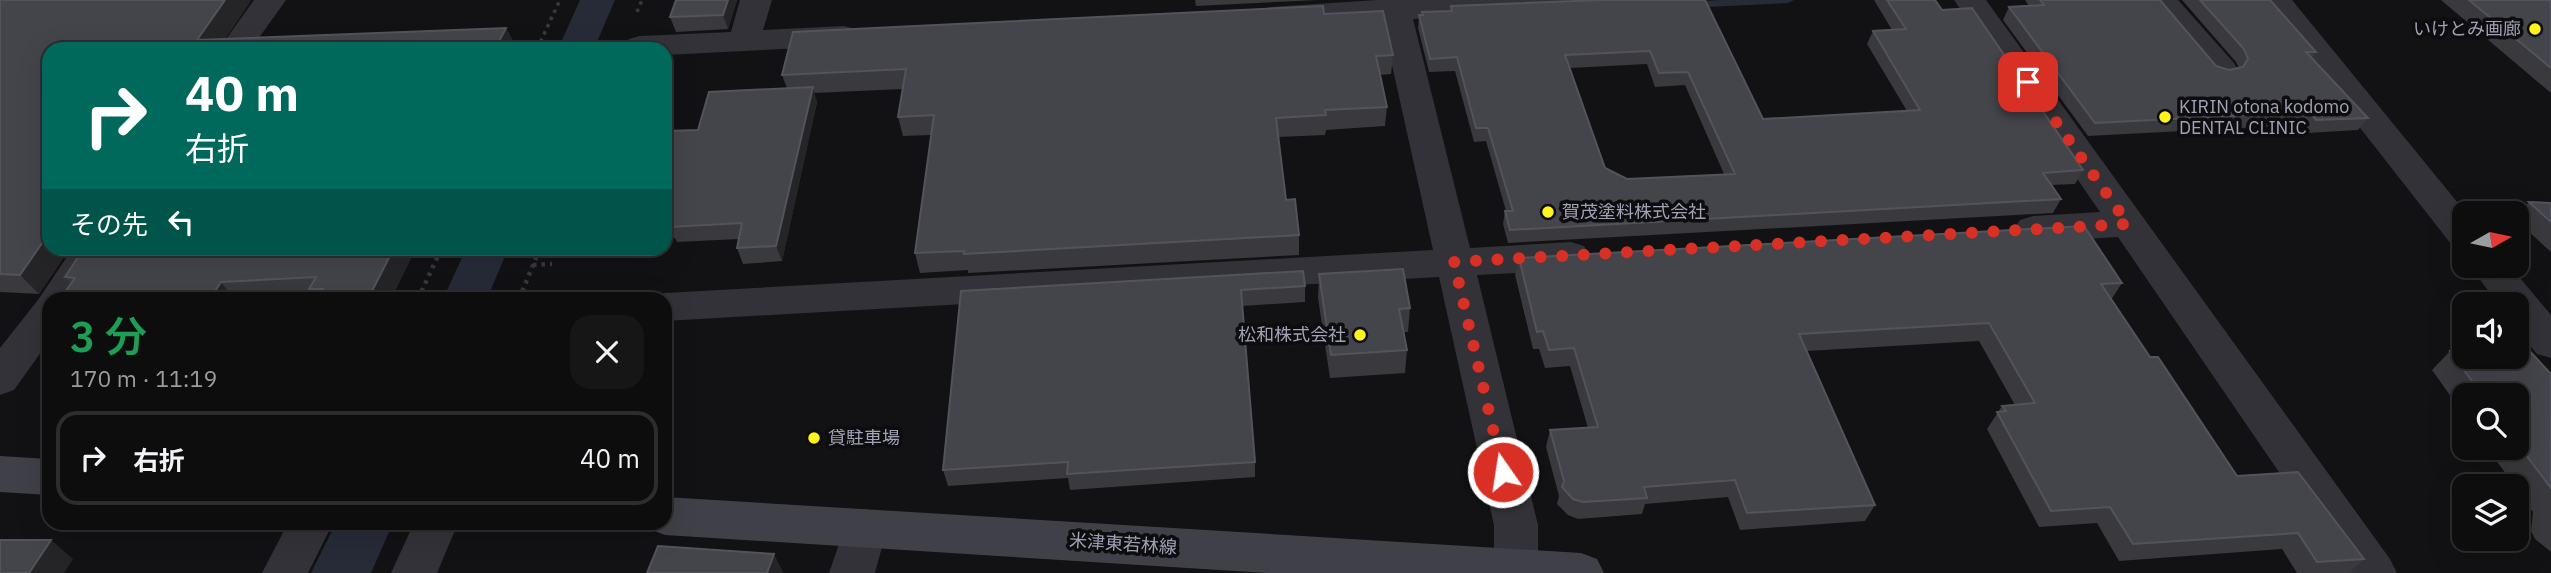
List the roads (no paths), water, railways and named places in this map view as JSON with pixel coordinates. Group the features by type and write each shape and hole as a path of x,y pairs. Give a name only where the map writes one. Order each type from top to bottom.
{"main road":[{"path":"0,474 42,477"},
{"name":"米津東若林線","path":"672,516 865,528 1374,567 1517,569 1581,573"}],"street":[{"path":"241,42 270,0"},
{"path":"744,41 756,0"},
{"path":"1243,17 1394,5 1605,0"},
{"path":"1970,0 2374,573"},
{"path":"2161,0 2222,70"},
{"path":"2276,0 2452,220"},
{"path":"1394,5 1516,525 1517,569"},
{"path":"672,44 869,35"},
{"path":"2005,231 2128,224"},
{"path":"672,307 1605,254"},
{"path":"62,292 87,256"},
{"path":"2499,278 2551,343"},
{"path":"0,379 42,321"},
{"path":"852,573 865,528"},
{"path":"285,573 306,530"},
{"path":"414,573 433,530"}],"water":[{"path":"580,0 615,0 597,42 561,42"},
{"path":"463,256 505,256 490,292 446,292"},
{"path":"332,530 390,530 371,573 311,573"}],"waterway":[{"path":"1688,5 1788,0"}],"place":[{"name":"いけとみ画廊","path":"2535,29"},
{"name":"KIRIN otona kodomo DENTAL CLINIC","path":"2165,117"},
{"name":"賀茂塗料株式会社","path":"1548,212"},
{"name":"松和株式会社","path":"1360,335"},
{"name":"貸駐車場","path":"814,438"}]}
